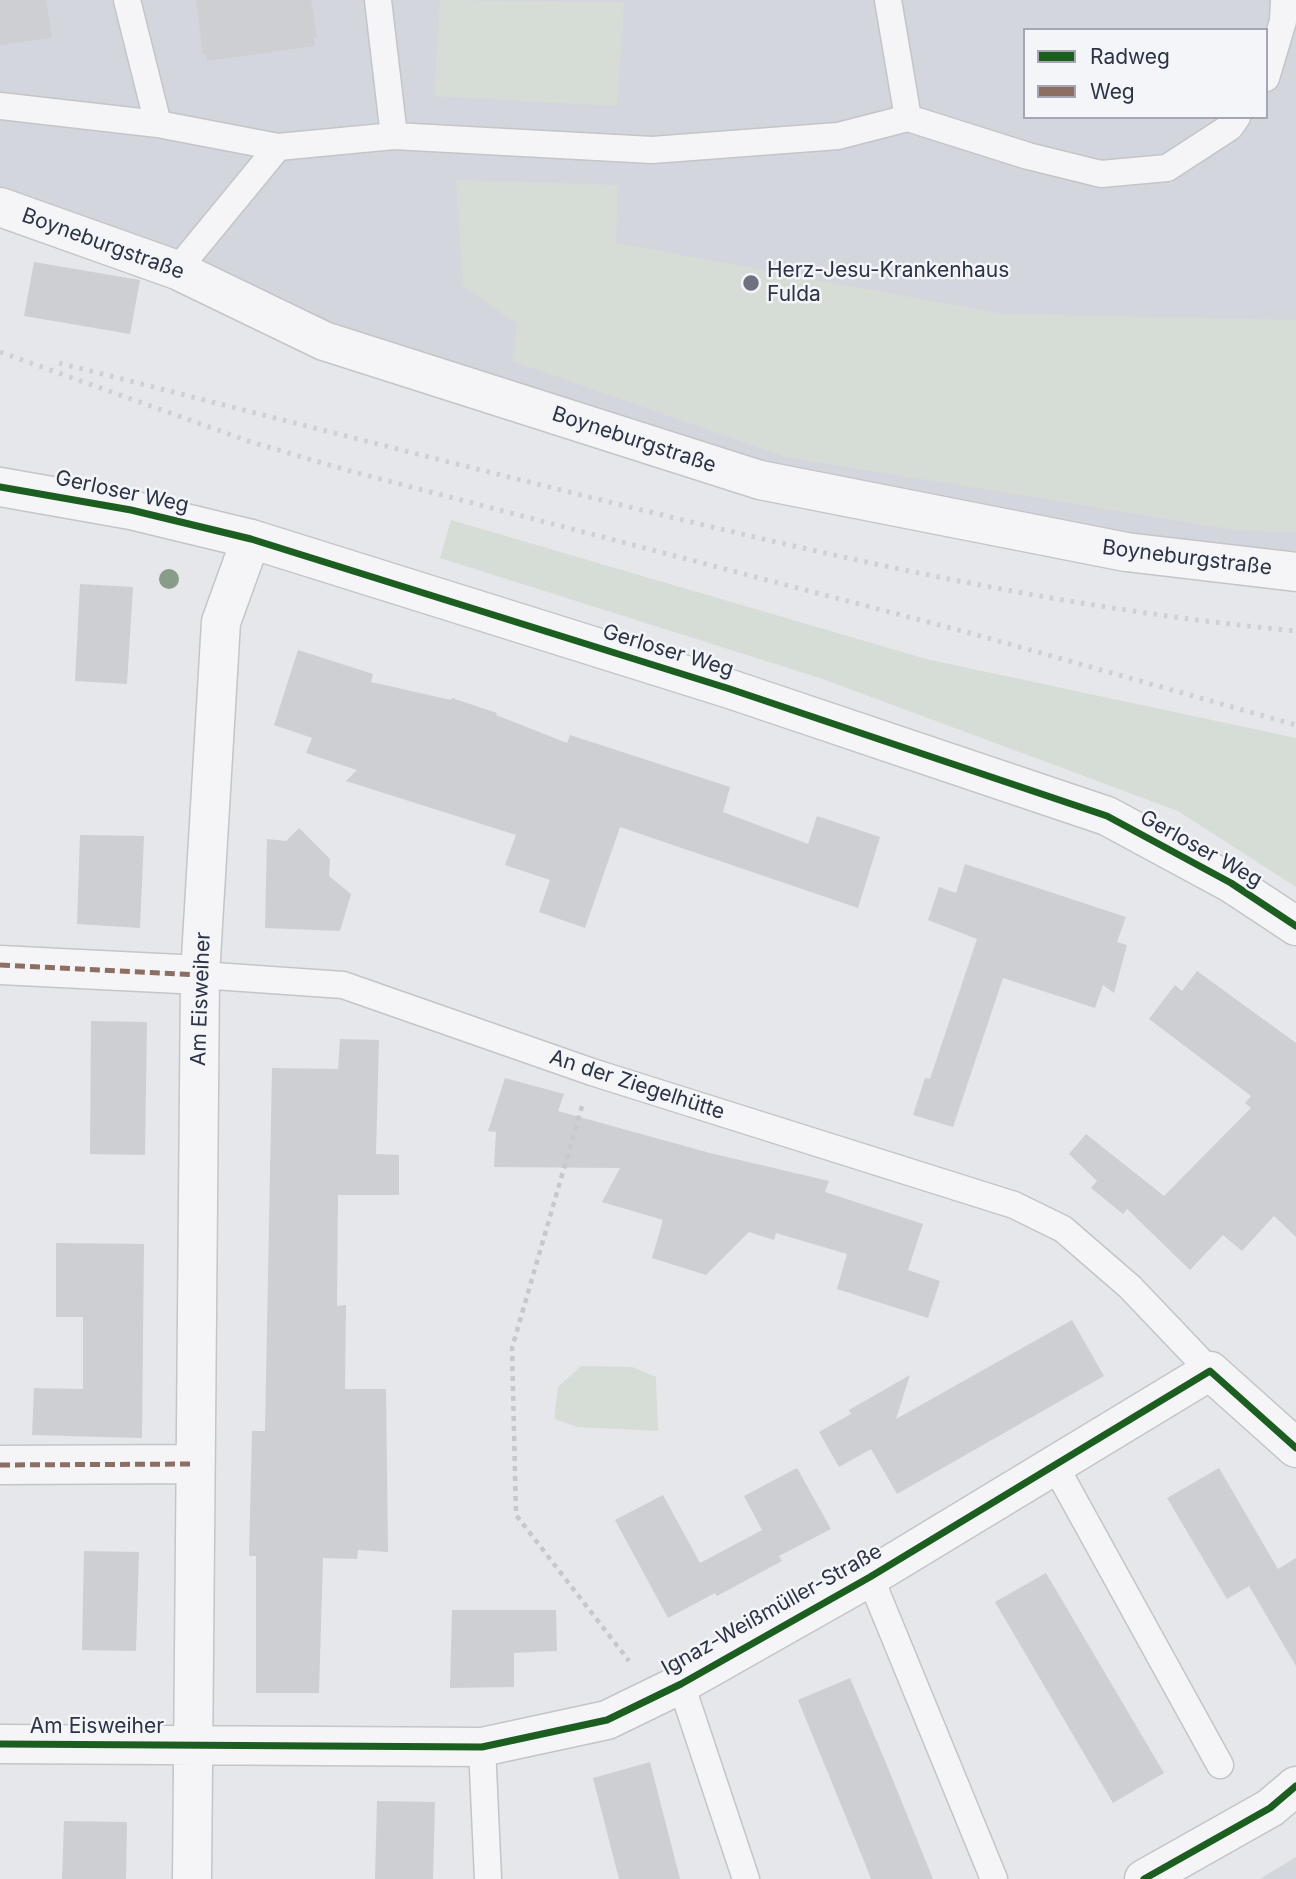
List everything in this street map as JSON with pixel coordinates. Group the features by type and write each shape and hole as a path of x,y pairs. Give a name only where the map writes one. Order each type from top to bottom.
{"street":[{"name":"Boyneburgstraße","path":"0,206 177,270 324,341 760,480 1126,552 1296,572"},
{"name":"Gerloser Weg","path":"0,487 131,510 251,540 730,689 1107,816 1231,883 1296,926"},
{"name":"Am Eisweiher","path":"192,1879 200,975 221,622 251,540"},
{"name":"An der Ziegelhütte","path":"0,965 200,975"},
{"path":"1210,1371 1296,1448"},
{"name":"Ignaz-Weißmüller-Straße","path":"193,1743 482,1748 607,1720 681,1684 870,1577 1210,1371"},
{"path":"0,1465 194,1464"},
{"name":"Am Eisweiher","path":"0,1744 193,1743"},
{"path":"1144,1879 1287,1797"}],"lane":[{"path":"127,0 158,124"},
{"path":"378,0 394,135"},
{"path":"888,0 908,118"},
{"path":"1268,71 1283,22 1284,0"},
{"path":"0,106 158,124 278,147 394,135 652,150 838,136 908,118 1028,156 1101,174 1167,168 1230,127 1236,119"},
{"path":"177,270 278,147"},
{"name":"An der Ziegelhütte","path":"200,975 343,985 592,1072 1014,1205 1063,1229 1130,1287 1210,1371"},
{"path":"1054,1464 1220,1765"},
{"name":"Ignaz-Weißmüller-Straße","path":"870,1577 995,1879"},
{"name":"Ignaz-Weißmüller-Straße","path":"681,1684 746,1879"},
{"path":"482,1748 488,1879"}],"path":[{"path":"592,1072 512,1348 516,1516 632,1664"}],"shaded area":[{"name":"Herz-Jesu-Krankenhaus Fulda","path":"0,0 1296,0 1296,572 760,480 0,207"},
{"path":"440,0 624,3 617,106 434,96"},
{"path":"456,180 618,185 616,243 1003,314 1296,320 1296,532 1242,531 786,457 512,361 517,324 463,286"},
{"path":"451,520 926,659 1296,738 1296,887 1178,811 823,679 440,558"},
{"path":"581,1366 632,1367 656,1377 658,1431 578,1427 554,1419 558,1387"},
{"path":"1296,1857 1296,1879 1260,1879"}],"building":[{"path":"0,0 46,0 52,38 0,45"},
{"path":"196,0 311,0 317,37 313,37 315,46 207,61 206,54 203,55"},
{"path":"34,262 140,280 130,334 24,316"},
{"path":"80,584 133,587 127,684 75,681"},
{"path":"298,650 373,674 371,682 451,700 452,698 497,713 496,715 567,743 570,735 730,787 723,812 808,844 817,816 880,837 858,908 620,827 585,928 539,912 550,880 505,865 516,835 346,781 357,770 306,753 312,738 274,725"},
{"path":"299,828 330,859 329,876 351,894 340,931 265,928 267,839 286,841"},
{"path":"80,835 144,836 140,928 77,924"},
{"path":"965,864 1126,917 1117,942 1127,945 1114,993 1103,985 1095,1008 1003,978 953,1127 913,1115 925,1078 930,1079 977,939 928,920 939,887 956,893"},
{"path":"1197,971 1296,1043 1296,1237 1274,1216 1242,1251 1223,1235 1190,1270 1127,1209 1123,1214 1091,1188 1097,1181 1069,1154 1086,1134 1164,1196 1251,1108 1245,1103 1251,1096 1149,1019 1175,985 1182,991"},
{"path":"91,1021 147,1022 145,1155 90,1154"},
{"path":"340,1039 379,1040 376,1154 399,1155 399,1195 338,1195 337,1306 346,1305 345,1389 386,1389 388,1552 358,1550 357,1559 323,1558 319,1693 256,1693 256,1556 249,1556 252,1431 265,1431 272,1068 338,1069"},
{"path":"505,1078 564,1094 558,1111 710,1153 829,1181 825,1192 923,1224 908,1270 940,1281 928,1318 837,1289 847,1254 776,1233 774,1240 749,1232 706,1275 652,1258 663,1220 602,1202 620,1168 494,1167 496,1132 488,1131"},
{"path":"56,1243 144,1244 142,1438 32,1435 34,1388 83,1389 83,1317 56,1317"},
{"path":"1072,1320 1104,1376 897,1494 871,1449 839,1467 819,1432 851,1414 849,1410 910,1375 896,1419"},
{"path":"797,1468 831,1529 779,1556 782,1561 717,1596 715,1593 668,1618 615,1520 663,1495 700,1563 762,1530 744,1496"},
{"path":"1219,1468 1278,1569 1296,1558 1296,1666 1249,1586 1227,1599 1167,1498"},
{"path":"84,1551 139,1552 136,1651 82,1650"},
{"path":"1046,1573 1164,1773 1113,1803 995,1602"},
{"path":"452,1610 556,1610 557,1651 514,1653 514,1687 450,1688"},
{"path":"850,1678 933,1879 871,1879 798,1700"},
{"path":"650,1762 680,1879 619,1879 593,1778"},
{"path":"377,1801 435,1802 433,1879 375,1879"},
{"path":"64,1821 127,1822 126,1879 62,1879"}],"railway":[{"path":"0,352 251,442 350,471 970,633 1296,725"},
{"path":"59,363 577,494 844,557 1114,608 1296,631"}],"marked path":[{"path":"0,965 200,975"},
{"path":"0,1465 194,1464"}],"cycle path":[{"path":"0,487 131,510 251,539 730,689 1107,816 1231,883 1296,926"},
{"path":"0,1744 482,1747 607,1720 681,1684 870,1577 1210,1371 1296,1448"},
{"path":"1144,1879 1270,1808 1296,1786"}],"place":[{"name":"Herz-Jesu-Krankenhaus Fulda","path":"751,283"}]}
